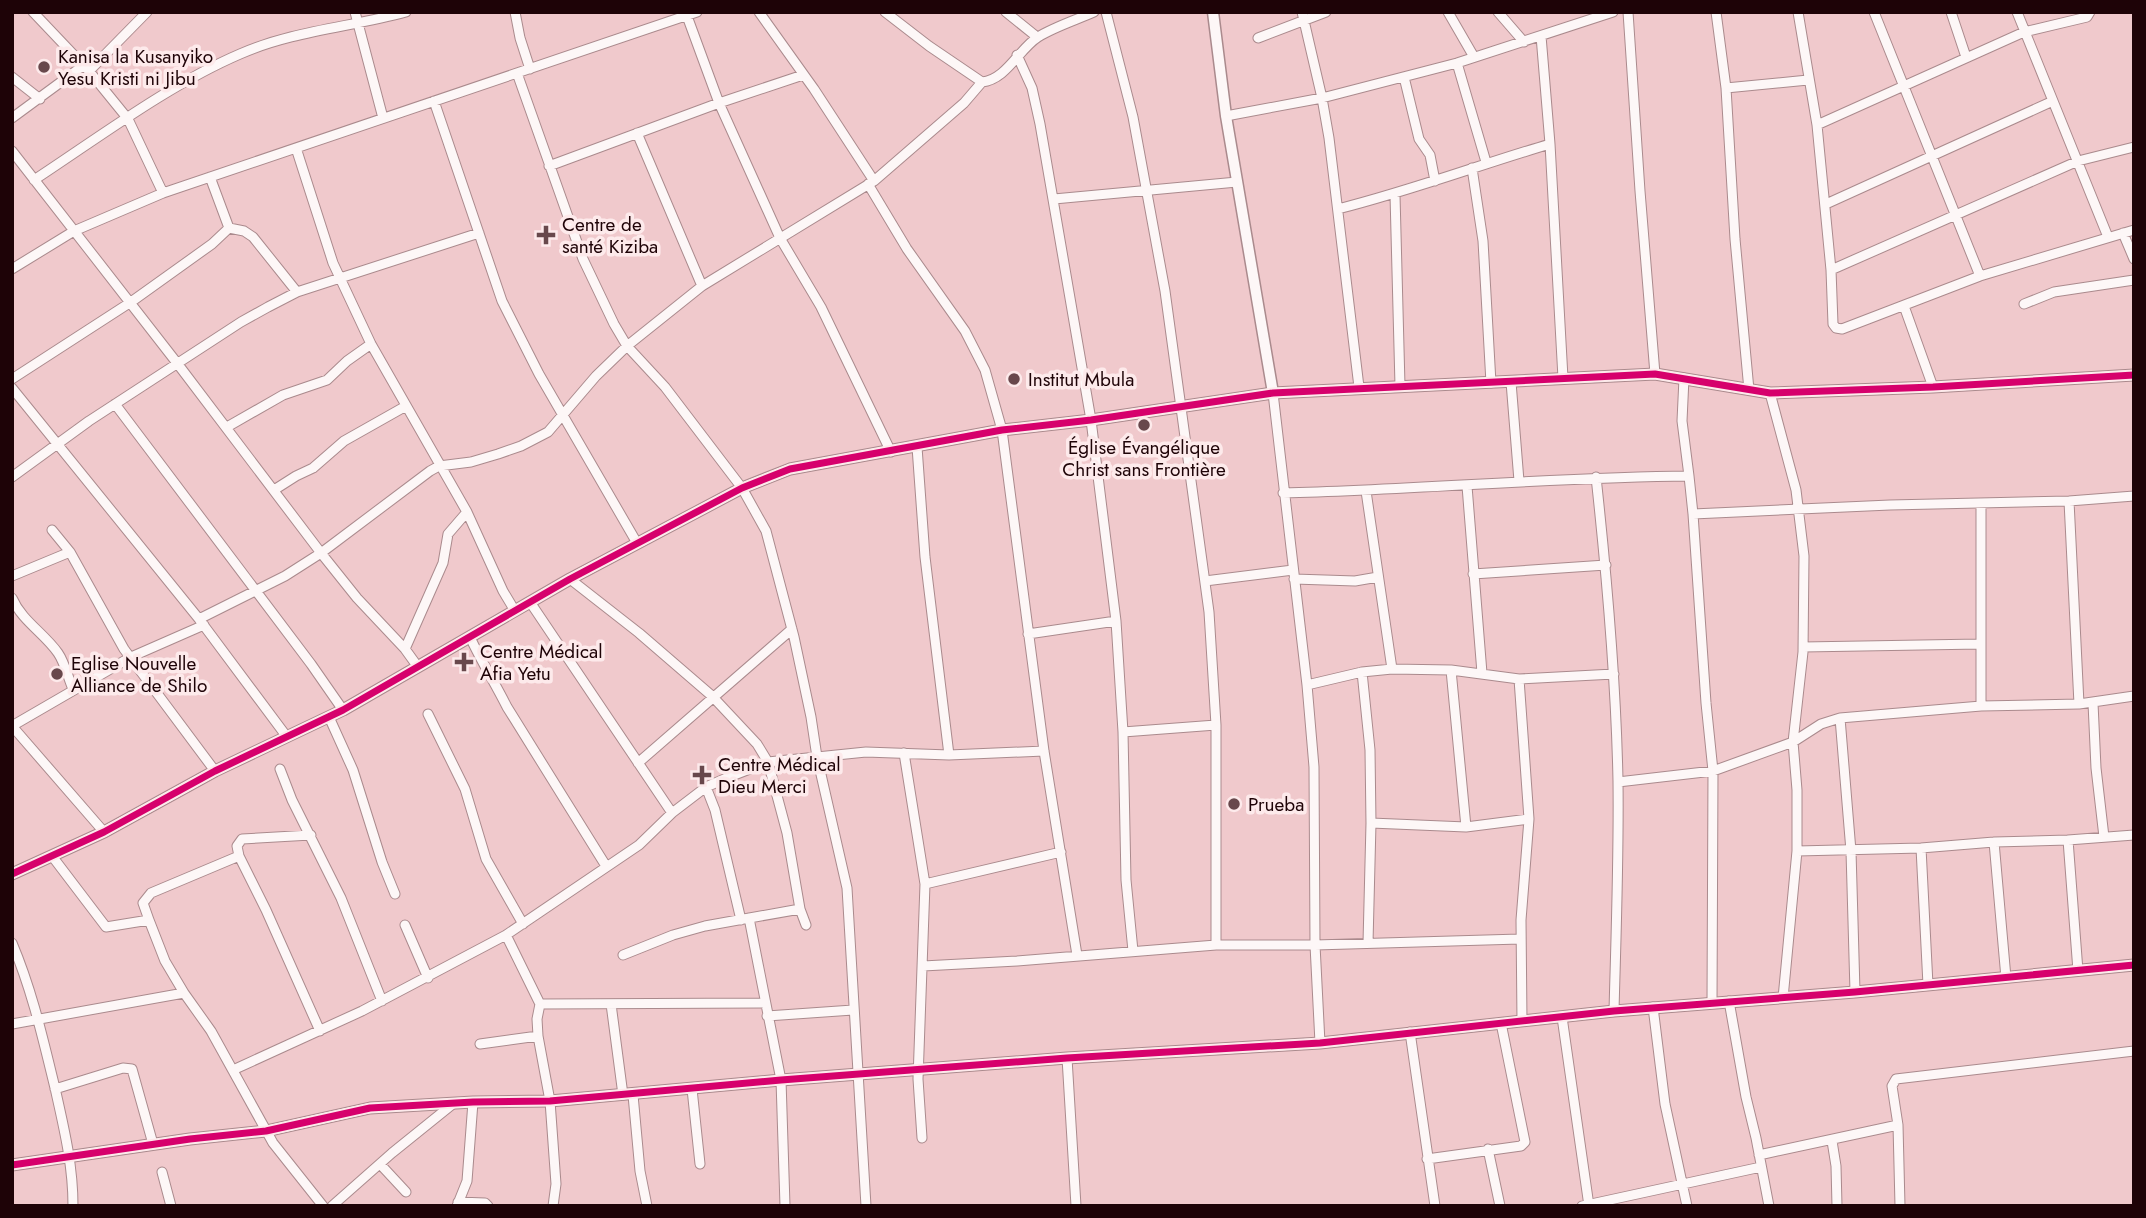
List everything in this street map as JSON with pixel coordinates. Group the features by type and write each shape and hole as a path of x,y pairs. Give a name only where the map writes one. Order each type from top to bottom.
{"street":[{"path":"33,12 87,68 128,119 163,194"},
{"path":"12,118 87,68 147,12"},
{"path":"355,12 360,22 383,118"},
{"path":"34,180 184,83 239,54 314,32 406,12"},
{"path":"514,12 530,69"},
{"path":"759,12 803,75 871,183 886,218 965,331 985,370 1002,430 1044,751 1077,955"},
{"path":"885,12 982,82 990,81 1003,71 1038,37 1094,12"},
{"path":"1006,12 1038,37"},
{"path":"1106,12 1133,117 1148,190 1183,407 1205,581 1216,725 1216,945"},
{"path":"1213,12 1226,116 1273,393 1307,685 1315,779 1315,945 1320,1043"},
{"path":"1258,38 1303,17 1326,12"},
{"path":"1448,12 1475,57"},
{"path":"1497,12 1524,42"},
{"path":"1628,12 1655,374"},
{"path":"1716,12 1726,88 1735,239 1749,390"},
{"path":"1798,12 1817,125 1826,204 1833,324 1836,328 1842,329 1980,276 2134,230"},
{"path":"1874,12 1980,276"},
{"path":"1951,12 1966,57"},
{"path":"2017,12 2108,237"},
{"path":"1817,125 2024,32 2087,17 2090,12"},
{"path":"1226,116 1322,98 1457,63 1608,13"},
{"path":"12,269 74,231 163,194 692,14 719,103 780,238 821,307 891,452"},
{"path":"1303,17 1322,98 1359,387"},
{"path":"1541,36 1563,378"},
{"path":"1017,55 1032,88 1054,199 1091,420 1116,621 1124,732 1126,880 1133,951"},
{"path":"1457,63 1486,162"},
{"path":"517,73 583,259 600,297 627,346 665,387 742,488 766,531 792,629 817,757 847,888 866,1206"},
{"path":"549,166 803,75"},
{"path":"12,77 40,99"},
{"path":"1404,77 1419,139 1430,155 1435,181"},
{"path":"1726,88 1808,80"},
{"path":"104,832 14,730 73,689 285,576 321,553 430,471 439,466 471,462 521,446 548,432 596,376 627,346 702,286 871,183 964,103 982,82"},
{"path":"434,101 502,301 562,415 637,543"},
{"path":"1826,204 2053,101"},
{"path":"637,133 702,286"},
{"path":"1338,209 1395,195 1486,162 1550,144"},
{"path":"1831,270 2078,161 2134,147"},
{"path":"296,148 328,253 371,344 467,512 515,611"},
{"path":"12,150 321,553 418,667"},
{"path":"1472,168 1483,241 1490,383"},
{"path":"210,177 229,228"},
{"path":"1054,199 1237,182"},
{"path":"1395,195 1400,386"},
{"path":"229,228 244,231 253,237 297,292"},
{"path":"12,379 131,302 212,244 229,228"},
{"path":"12,477 56,444 177,363 241,322 297,292 478,233"},
{"path":"2123,233 2134,259"},
{"path":"2024,304 2054,292 2134,280"},
{"path":"1904,306 1933,387"},
{"path":"227,428 283,395 327,380 371,344"},
{"path":"12,874 104,832 215,771 343,709 637,543 742,488 790,469 1002,430 1091,420 1273,393 1655,374 1770,393 2134,375"},
{"path":"1684,378 1682,421 1693,514 1713,771 1712,1002"},
{"path":"1511,382 1519,481"},
{"path":"12,387 201,622 287,737"},
{"path":"1770,393 1800,509 1804,556 1803,647 1793,742 1797,851 1783,998"},
{"path":"116,404 199,512 343,709"},
{"path":"274,490 313,468 344,441 406,406"},
{"path":"917,447 925,557 949,755"},
{"path":"1283,493 1467,486 1596,477 1689,475"},
{"path":"1596,477 1614,674 1618,782 1614,1011"},
{"path":"1467,486 1482,673"},
{"path":"1366,491 1392,669"},
{"path":"1693,514 2134,496"},
{"path":"2069,500 2079,704"},
{"path":"1981,503 1981,706"},
{"path":"405,649 443,563 447,534 467,512"},
{"path":"52,530 70,552 95,600 131,657 215,771"},
{"path":"12,576 70,552"},
{"path":"1473,574 1606,565"},
{"path":"1205,581 1293,575 1355,581 1377,577"},
{"path":"570,579 639,633 712,696 757,744 768,762 787,833 800,909 806,925"},
{"path":"12,598 22,616 60,657 73,689"},
{"path":"530,602 672,813"},
{"path":"1028,634 1116,621"},
{"path":"638,763 792,629"},
{"path":"470,637 507,708 606,866"},
{"path":"1803,647 1980,644"},
{"path":"1307,685 1362,672 1392,669 1451,670 1519,679 1614,674"},
{"path":"1451,670 1466,827"},
{"path":"1362,672 1370,750 1368,943"},
{"path":"1519,679 1529,819 1520,939 1522,1020"},
{"path":"1618,782 1713,771 1793,742 1821,724 1840,718 1981,706 2093,703 2134,696"},
{"path":"2093,703 2096,768 2104,837"},
{"path":"428,714 465,789 486,859 523,924"},
{"path":"329,716 353,770 395,894"},
{"path":"1840,718 1851,851 1855,992"},
{"path":"1124,732 1216,725"},
{"path":"233,1070 382,1001 506,935 639,845 672,813 706,787 768,762 866,752 949,755 1044,751"},
{"path":"904,753 925,884 918,1069 922,1138"},
{"path":"280,769 292,800 341,898 382,1001"},
{"path":"706,787 715,810 745,919 781,1080 785,1206"},
{"path":"1371,823 1466,827 1529,819"},
{"path":"311,835 243,839 237,846 239,856 320,1031"},
{"path":"1797,851 1921,848 2134,835"},
{"path":"2068,841 2078,971"},
{"path":"1994,842 2006,978"},
{"path":"1921,848 1928,985"},
{"path":"925,884 1061,852"},
{"path":"52,856 106,927 149,920"},
{"path":"239,856 151,893 143,903 165,961 211,1031 266,1132 323,1206"},
{"path":"623,956 682,932 800,909"},
{"path":"405,925 428,978"},
{"path":"506,935 540,1004 538,1036 550,1101 556,1184 553,1206"},
{"path":"923,966 1216,945 1520,939"},
{"path":"12,943 39,1019 70,1158 73,1206"},
{"path":"12,1165 153,1144 266,1132 370,1108 550,1101 918,1069 1320,1043 1653,1007 1855,992 2134,965"},
{"path":"12,1024 184,993"},
{"path":"1729,1001 1769,1206"},
{"path":"540,1004 764,1003"},
{"path":"611,1004 647,1206"},
{"path":"1653,1007 1664,1104 1686,1206"},
{"path":"767,1016 853,1010"},
{"path":"1562,1017 1586,1205 1761,1167"},
{"path":"1427,1158 1521,1146 1525,1142 1502,1023"},
{"path":"1410,1032 1435,1206"},
{"path":"480,1044 538,1036"},
{"path":"1900,1206 1898,1125 1892,1086 1896,1079 2134,1051"},
{"path":"1067,1058 1076,1206"},
{"path":"55,1089 123,1068 132,1069 153,1144"},
{"path":"692,1089 700,1164"},
{"path":"473,1102 467,1181 458,1204 485,1203 488,1206"},
{"path":"332,1206 454,1103"},
{"path":"1759,1155 1898,1125"},
{"path":"1832,1141 1837,1206"},
{"path":"1488,1149 1500,1206"},
{"path":"380,1164 407,1192"},
{"path":"162,1172 171,1206"}],"cycle path":[{"path":"12,874 104,832 215,771 343,710 570,579 742,488 790,469 1002,430 1091,420 1273,393 1655,374 1770,393 2134,375"},
{"path":"12,1165 190,1139 266,1131 370,1108 550,1101 1067,1058 1320,1043 1614,1011 1855,992 2134,965"}],"place":[{"name":"Kanisa la Kusanyiko Yesu Kristi ni Jibu","path":"44,67"},
{"name":"Centre de santé Kiziba","path":"546,235"},
{"name":"Institut Mbula","path":"1014,379"},
{"name":"Église Évangélique Christ sans Frontière","path":"1144,425"},
{"name":"Centre Médical Afia Yetu","path":"464,662"},
{"name":"Eglise Nouvelle Alliance de Shilo","path":"57,674"},
{"name":"Centre Médical Dieu Merci","path":"702,775"},
{"name":"Prueba","path":"1234,804"}]}
